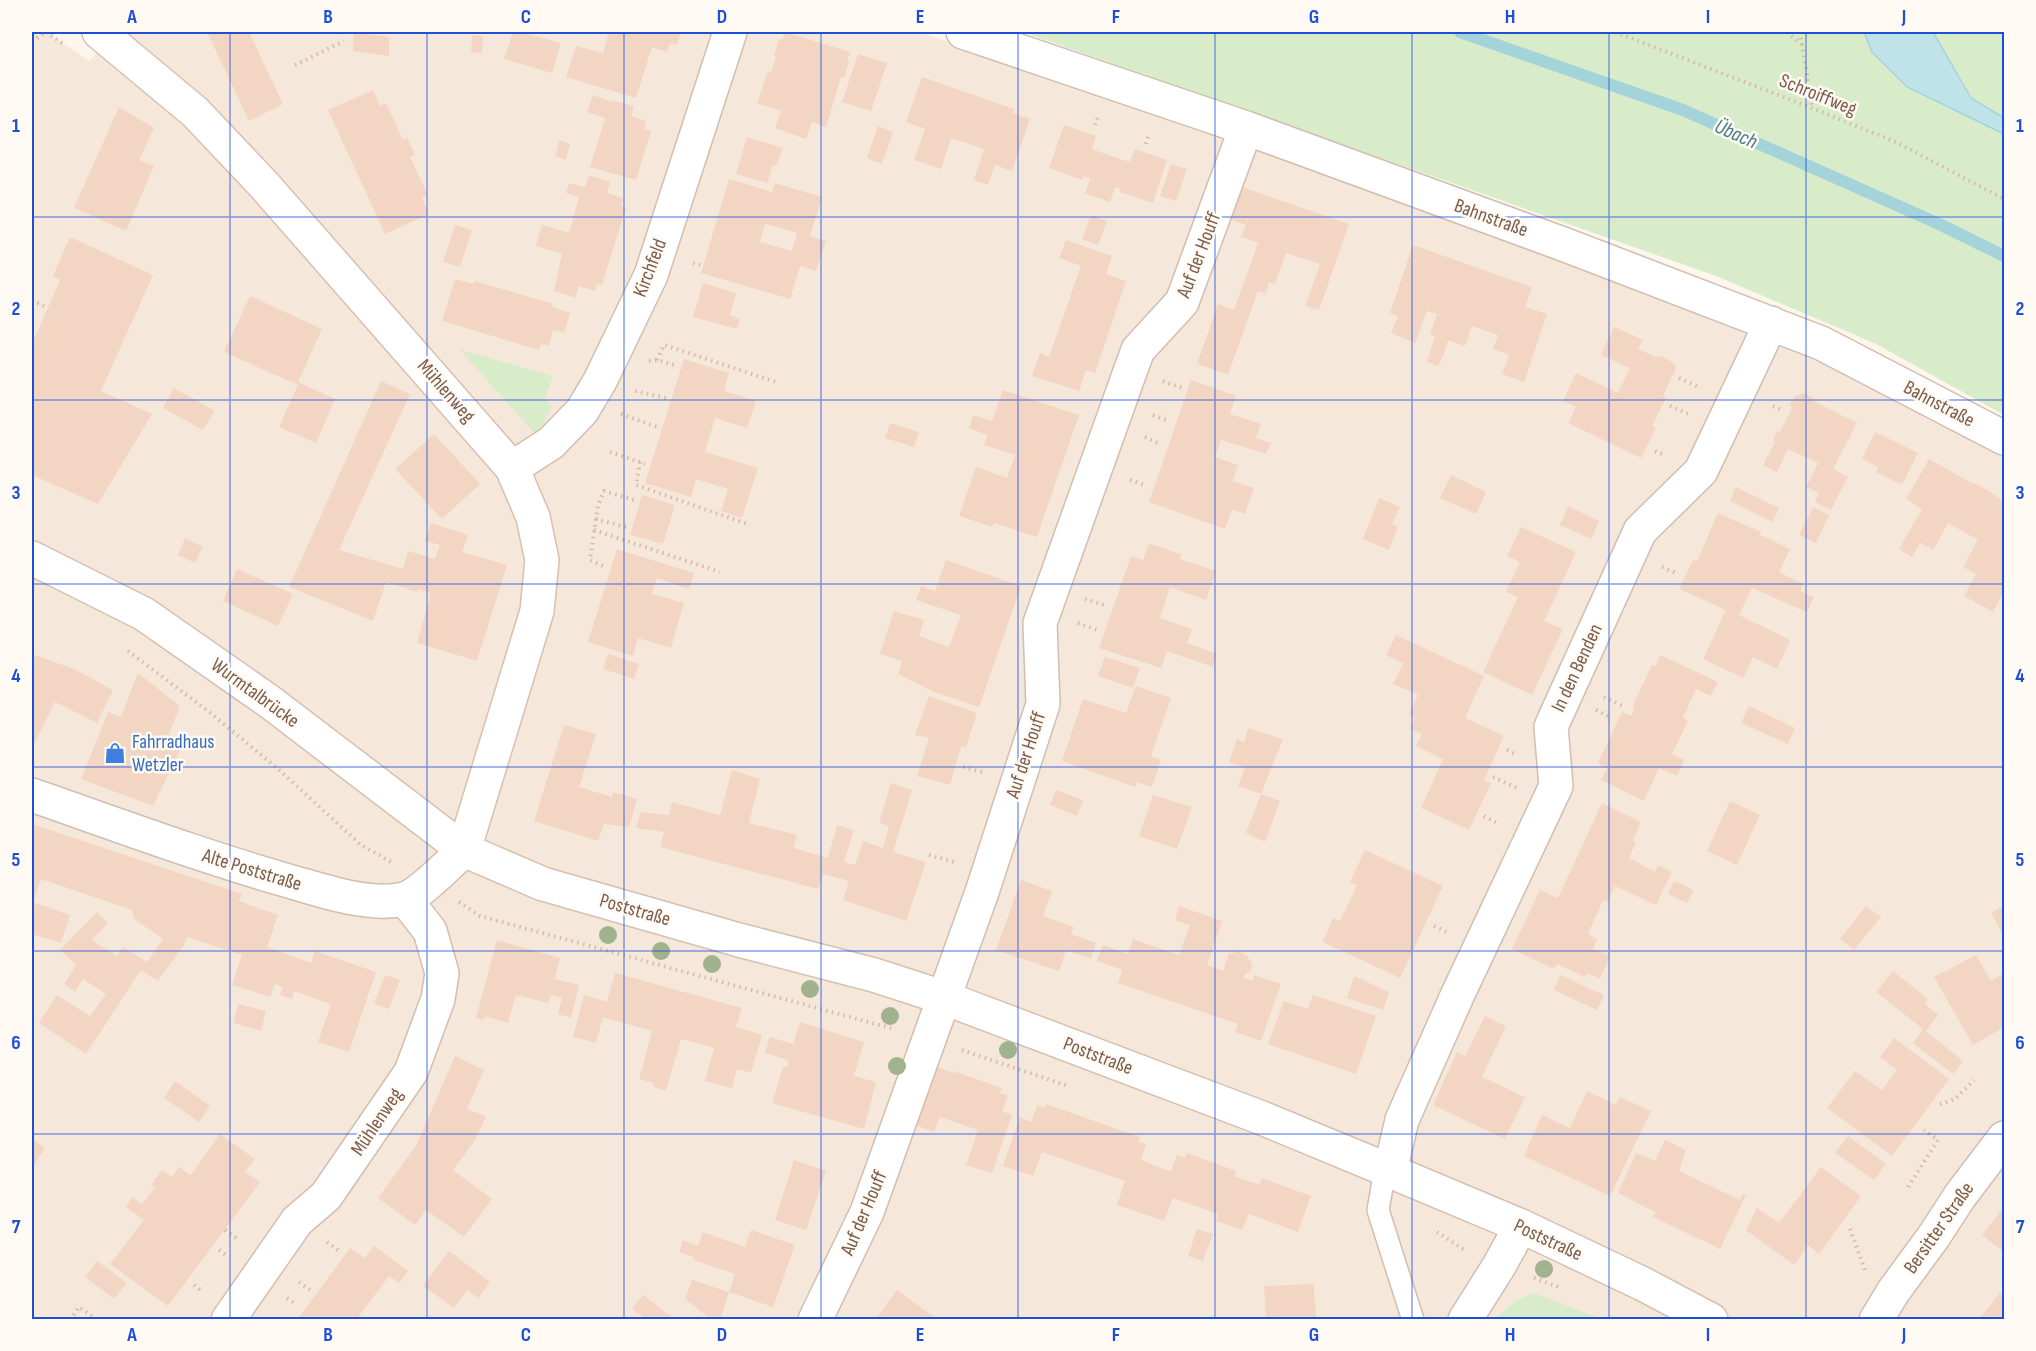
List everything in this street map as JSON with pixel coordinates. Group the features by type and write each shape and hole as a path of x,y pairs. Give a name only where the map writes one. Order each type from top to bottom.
{"street":[{"name":"Mühlenweg","path":"99,32 195,112 258,178 512,468 533,517 542,560 537,611 464,850"},
{"name":"Kirchfeld","path":"512,468 552,443 582,411 600,381 651,275 730,32"},
{"name":"Bahnstraße","path":"963,32 1246,128 1771,323 1821,343 2004,438"},
{"name":"Auf der Houff","path":"815,1320 867,1212 981,892 1043,704 1040,623 1138,350 1182,302 1246,128"},
{"name":"In den Benden","path":"1387,1170 1402,1120 1461,987 1556,786 1551,727 1554,720 1640,531 1701,471 1771,323"},
{"name":"Wurmtalbrücke","path":"32,558 144,615 270,702 464,850"},
{"name":"Alte Poststraße","path":"32,795 246,869 326,892 375,901 416,891"},
{"name":"Poststraße","path":"464,850 543,884 739,940 873,975 942,998 1262,1118 1521,1227 1643,1284 1712,1320"},
{"path":"416,891 464,850"},
{"name":"Mühlenweg","path":"228,1320 297,1221 326,1196 411,1072 438,999 442,972 416,891"},
{"name":"Bersitter Straße","path":"1876,1320 1960,1196 2004,1138"},
{"path":"1465,1320 1521,1227"}],"lane":[{"path":"1387,1170 1378,1210 1413,1320"}],"path":[{"path":"32,42 45,32"},
{"name":"Schroiffweg","path":"1615,32 1898,143 2004,199"},
{"path":"1787,32 1802,45"},
{"path":"1800,32 1812,108"},
{"path":"295,65 344,40"},
{"path":"32,300 44,306"},
{"path":"657,360 664,345 776,382"},
{"path":"646,362 657,360 675,365"},
{"path":"627,389 666,398"},
{"path":"621,414 657,427"},
{"path":"610,452 645,464"},
{"path":"640,462 636,485 750,525"},
{"path":"604,567 590,560 598,505 604,491 634,500"},
{"path":"596,519 626,527"},
{"path":"594,530 720,572"},
{"path":"138,658 208,711 277,768 361,845 416,891 480,916 930,1039 1075,1089"},
{"path":"1940,1104 1955,1099 1974,1080"},
{"path":"1908,1187 1938,1140 1924,1130"},
{"path":"1435,1231 1462,1250 1499,1266 1562,1288"},
{"path":"70,1320 79,1307 97,1320"}],"shaded area":[{"path":"32,32 47,32 89,61 120,32 919,32 1152,112 1685,305 1817,358 2004,458 2004,1319 32,1319"}],"green space":[{"path":"1023,32 1864,32 1872,52 1907,87 2004,134 2004,415 1876,344 1716,276"},
{"path":"1933,32 2004,32 2004,118 1971,98"},
{"path":"459,349 553,376 545,399 552,406 537,436"},
{"path":"1534,1293 1602,1319 1494,1319 1517,1300"}],"water":[{"path":"1864,32 1933,32 1971,98 2004,118 2004,134 1907,87 1872,52"}],"building":[{"path":"212,32 249,32 283,104 249,121 208,34"},
{"path":"354,32 389,37 389,56 353,51"},
{"path":"513,32 561,43 552,73 504,59"},
{"path":"609,32 681,32 677,45 670,43 667,52 652,47 636,98 566,77 576,46 603,53"},
{"path":"785,32 850,52 844,78 841,77 826,127 812,122 806,139 775,128 781,111 757,103 768,71 771,73 779,39 782,40"},
{"path":"472,35 483,36 482,53 471,52"},
{"path":"858,54 887,63 871,111 842,102"},
{"path":"922,77 1014,109 1013,113 1030,119 1012,171 995,165 988,185 974,180 984,149 951,138 941,169 914,160 925,129 906,122"},
{"path":"373,90 380,106 386,103 403,140 407,137 415,155 410,157 428,195 422,198 429,214 385,234 328,110"},
{"path":"593,95 612,102 612,100 634,106 631,116 646,121 644,129 651,131 636,180 590,167 605,118 587,112"},
{"path":"119,107 154,128 139,160 154,166 126,231 74,208"},
{"path":"1064,125 1096,136 1092,149 1111,156 1130,162 1135,149 1167,160 1153,203 1120,192 1121,189 1115,187 1110,202 1085,193 1090,179 1083,176 1082,180 1049,168"},
{"path":"878,126 893,132 882,164 867,158"},
{"path":"747,137 783,148 776,166 772,165 768,183 736,174"},
{"path":"559,140 570,144 566,160 555,156"},
{"path":"1171,164 1187,169 1176,201 1160,196"},
{"path":"589,175 610,182 607,193 623,198 621,206 626,208 602,285 597,284 595,291 579,286 575,298 554,291 562,254 536,246 542,225 569,233 579,197 566,193 569,183 585,187"},
{"path":"729,179 772,192 775,183 822,197 810,236 826,241 816,271 800,266 790,299 701,273","holes":["765,224 797,233 792,251 760,242"]},
{"path":"1236,185 1349,224 1319,310 1305,306 1320,264 1286,253 1275,284 1269,282 1266,294 1258,291 1228,375 1197,364 1218,304 1234,310 1258,243 1241,237 1246,225 1224,217"},
{"path":"1091,215 1107,221 1098,245 1082,239"},
{"path":"455,225 472,230 460,267 443,262"},
{"path":"70,237 153,275 101,391 152,414 98,504 32,475 32,344 60,280 53,276"},
{"path":"1066,240 1112,256 1106,274 1126,281 1095,373 1086,370 1079,391 1032,376 1040,353 1049,357 1081,266 1059,258"},
{"path":"1413,245 1532,287 1525,307 1547,314 1524,382 1502,374 1509,355 1493,349 1498,335 1472,326 1465,346 1448,340 1438,366 1427,362 1435,336 1430,334 1437,314 1427,311 1415,343 1391,333 1398,316 1390,313"},
{"path":"455,279 473,284 475,281 553,304 552,307 570,313 564,333 553,330 549,346 541,344 539,350 442,321"},
{"path":"703,283 736,293 730,315 740,319 737,329 693,317"},
{"path":"250,296 322,329 298,382 335,399 316,443 279,427 298,385 224,352"},
{"path":"1614,327 1643,340 1638,349 1656,357 1661,356 1674,363 1676,368 1663,396 1666,398 1652,426 1656,428 1641,458 1568,423 1576,407 1563,401 1576,373 1618,393 1630,368 1601,355"},
{"path":"684,359 729,373 724,391 756,401 747,428 715,418 705,452 758,468 742,518 721,511 728,489 696,479 691,497 645,483"},
{"path":"1191,380 1236,396 1230,414 1261,424 1256,438 1271,443 1266,454 1221,440 1215,457 1238,465 1233,481 1254,488 1245,514 1232,510 1225,529 1149,502"},
{"path":"381,381 410,394 339,550 403,569 408,551 435,559 440,545 425,541 431,523 468,535 462,552 507,565 477,661 417,643 431,593 418,589 417,592 386,582 373,621 289,587"},
{"path":"174,388 215,411 203,430 163,408"},
{"path":"1003,390 1079,415 1037,537 994,523 993,527 959,516 976,467 1007,478 1013,461 1015,455 984,445 987,435 969,428 973,415 992,421"},
{"path":"1804,393 1812,397 1813,401 1857,423 1833,469 1848,477 1831,510 1815,502 1819,493 1806,487 1818,463 1788,449 1777,472 1763,465 1775,442 1773,440 1777,431 1780,432 1792,408 1790,405 1795,396"},
{"path":"890,423 919,432 914,447 885,438"},
{"path":"1875,432 1918,453 1902,485 1876,472 1878,467 1862,459"},
{"path":"434,434 480,484 442,519 395,469"},
{"path":"1929,459 1987,490 2004,502 2004,592 1993,612 1964,596 1976,574 1963,567 1978,540 1948,523 1933,550 1920,543 1912,557 1899,549 1922,509 1906,499"},
{"path":"1451,475 1486,492 1476,514 1440,498"},
{"path":"1736,487 1779,508 1772,522 1730,501"},
{"path":"642,495 675,505 663,544 630,535"},
{"path":"1379,498 1400,507 1392,524 1398,527 1389,550 1363,539"},
{"path":"1568,506 1599,521 1591,539 1560,525"},
{"path":"1813,507 1829,515 1816,543 1799,535"},
{"path":"1718,513 1761,532 1760,535 1790,549 1779,572 1803,584 1800,591 1814,597 1807,612 1752,588 1739,615 1790,640 1777,669 1753,657 1743,678 1703,659 1726,610 1679,589 1693,560 1697,561"},
{"path":"1521,527 1576,552 1544,621 1563,629 1532,695 1483,672 1518,597 1506,592 1520,562 1507,556"},
{"path":"185,538 203,547 195,563 178,555"},
{"path":"1149,543 1182,555 1180,559 1216,571 1206,600 1170,587 1160,618 1192,629 1187,643 1217,654 1213,667 1167,651 1161,668 1099,648 1131,556 1143,560"},
{"path":"617,549 694,573 689,589 657,578 652,594 684,603 671,648 638,638 633,656 588,642"},
{"path":"946,560 1021,586 979,707 934,692 898,674 902,661 880,654 894,611 924,620 919,636 949,647 961,615 916,600 921,586 935,591"},
{"path":"237,569 293,594 278,626 223,601"},
{"path":"1396,635 1484,676 1465,718 1504,736 1484,780 1491,783 1469,830 1421,808 1443,759 1416,746 1422,734 1410,729 1415,718 1409,714 1418,695 1393,684 1403,663 1386,655"},
{"path":"32,654 74,669 113,690 97,723 55,702 34,744 32,743"},
{"path":"608,654 639,664 634,679 603,669"},
{"path":"1660,655 1718,682 1711,696 1696,689 1683,718 1688,721 1672,754 1684,760 1677,776 1659,768 1644,801 1601,780 1607,768 1598,763 1622,712 1631,716 1635,706 1633,705 1652,665 1655,666"},
{"path":"1105,657 1140,668 1133,688 1098,676"},
{"path":"138,673 180,706 169,734 185,740 153,806 81,779 108,712 121,717"},
{"path":"1136,686 1171,698 1151,756 1161,760 1152,787 1137,782 1135,787 1062,761 1083,699 1126,713"},
{"path":"929,696 977,713 966,747 961,746 950,785 917,776 929,738 915,735"},
{"path":"1749,706 1795,728 1788,744 1741,723"},
{"path":"564,725 596,734 579,787 612,797 613,792 637,799 629,827 604,824 598,841 534,821"},
{"path":"1248,728 1283,739 1261,794 1238,786 1245,768 1229,762 1237,739 1244,742"},
{"path":"732,770 760,779 749,823 797,835 794,848 828,858 837,825 854,830 844,862 855,865 863,841 883,848 889,826 879,823 891,783 912,790 893,852 926,862 906,921 843,900 849,881 823,874 818,889 660,847 664,832 636,828 641,812 669,815 672,802 720,815"},
{"path":"1056,790 1083,800 1077,816 1050,805"},
{"path":"1261,794 1280,801 1265,842 1246,833"},
{"path":"1153,795 1192,807 1177,849 1139,836"},
{"path":"1730,801 1760,815 1737,865 1707,851"},
{"path":"1602,803 1641,822 1629,858 1655,872 1658,865 1672,872 1656,905 1615,886 1607,902 1603,900 1588,934 1597,939 1593,949 1610,956 1600,979 1587,973 1585,977 1557,964 1554,969 1512,949 1540,890 1558,898"},
{"path":"32,824 242,894 239,901 278,915 267,947 311,963 315,951 376,972 349,1052 318,1042 331,1004 294,991 292,999 280,995 283,987 275,984 270,997 232,985 242,955 187,937 184,945 158,981 141,970 86,1054 39,1023 57,995 90,1016 106,994 83,979 75,992 64,984 76,965 60,950 97,912 108,923 92,940 117,956 123,947 147,962 163,939 134,919 132,910 41,879 33,902 70,915 61,943 32,934"},
{"path":"1365,850 1443,886 1400,978 1323,942 1333,918 1340,921 1357,885 1350,882"},
{"path":"1021,880 1052,891 1043,916 1074,927 1071,934 1096,943 1091,959 1066,950 1059,971 996,950"},
{"path":"1674,881 1694,890 1687,903 1668,894"},
{"path":"2004,905 2004,937 1991,913"},
{"path":"1179,906 1222,921 1207,965 1223,971 1229,953 1236,951 1246,955 1252,966 1244,978 1253,981 1254,975 1281,984 1261,1041 1235,1032 1238,1024 1118,983 1122,970 1097,961 1103,945 1128,954 1133,939 1179,955 1190,925 1175,920"},
{"path":"1866,906 1881,917 1854,950 1840,939"},
{"path":"497,940 560,958 555,979 579,985 571,1018 558,1014 562,998 551,995 548,1003 516,995 508,1023 485,1016 484,1020 476,1018"},
{"path":"1976,955 1991,981 2004,973 2004,1027 1973,1045 1934,977"},
{"path":"1893,971 1928,999 1925,1004 1938,1015 1926,1031 1963,1061 1953,1074 1913,1043 1923,1029 1876,992"},
{"path":"615,973 742,1008 736,1027 762,1035 751,1073 737,1069 732,1088 705,1081 714,1048 681,1039 666,1091 654,1087 654,1083 639,1079 652,1031 603,1017 596,1043 573,1037 584,995 607,1002"},
{"path":"385,975 400,980 389,1009 374,1004"},
{"path":"1560,975 1604,995 1597,1010 1554,990"},
{"path":"1354,976 1389,992 1383,1010 1347,998"},
{"path":"1313,995 1376,1016 1356,1074 1268,1044 1284,1001 1308,1009"},
{"path":"238,1004 266,1011 261,1031 233,1023"},
{"path":"1485,1016 1506,1026 1482,1077 1525,1097 1505,1139 1433,1105 1457,1052 1465,1056"},
{"path":"800,1022 864,1042 854,1076 876,1082 864,1129 772,1103 783,1067 787,1067 788,1060 765,1053 770,1037 793,1044"},
{"path":"1894,1038 1949,1079 1892,1156 1827,1108 1855,1071 1882,1090 1897,1070 1880,1057"},
{"path":"455,1056 484,1070 467,1109 486,1116 475,1140 453,1170 492,1199 464,1237 426,1210 415,1225 378,1198 417,1144"},
{"path":"933,1066 1002,1088 1000,1093 1008,1096 1002,1111 1012,1115 992,1173 966,1165 978,1130 940,1117 934,1132 913,1124"},
{"path":"175,1081 210,1106 199,1122 164,1098"},
{"path":"1587,1091 1616,1105 1620,1097 1651,1111 1610,1196 1524,1156 1542,1115 1570,1128"},
{"path":"1046,1104 1140,1137 1139,1142 1146,1144 1141,1160 1161,1168 1171,1171 1177,1155 1185,1158 1187,1153 1236,1171 1234,1176 1259,1185 1262,1178 1311,1196 1298,1232 1249,1214 1242,1230 1216,1221 1218,1214 1173,1198 1164,1221 1117,1205 1125,1181 1042,1152 1033,1176 1003,1166 1020,1117 1031,1122 1037,1106 1045,1108"},
{"path":"220,1134 255,1159 245,1172 260,1182 168,1306 110,1264 144,1220 126,1207 132,1197 142,1204 155,1188 151,1185 162,1170 172,1177 179,1167 191,1175"},
{"path":"1848,1136 1886,1164 1874,1180 1835,1153"},
{"path":"32,1138 45,1148 32,1168"},
{"path":"1665,1140 1686,1150 1679,1171 1740,1200 1743,1194 1746,1195 1720,1249 1653,1217 1655,1212 1618,1193 1636,1153 1655,1161"},
{"path":"794,1160 826,1171 806,1230 775,1220"},
{"path":"1821,1167 1861,1196 1819,1254 1808,1245 1794,1265 1746,1230 1757,1208 1779,1223"},
{"path":"2004,1209 2004,1252 1982,1235"},
{"path":"1197,1229 1213,1234 1203,1261 1188,1256"},
{"path":"751,1230 795,1245 773,1307 729,1292 735,1274 693,1260 694,1257 679,1252 683,1240 698,1246 703,1232 745,1247"},
{"path":"374,1246 408,1271 399,1283 389,1276 359,1316 363,1320 297,1320 350,1248 365,1258"},
{"path":"449,1251 490,1282 478,1298 467,1290 454,1308 423,1286"},
{"path":"97,1261 127,1283 114,1299 85,1277"},
{"path":"692,1280 729,1292 720,1320 712,1320 685,1299"},
{"path":"1314,1284 1316,1320 1266,1320 1264,1286"},
{"path":"897,1290 933,1316 931,1320 875,1320"},
{"path":"2000,1293 2004,1297 2004,1320 1978,1320"},
{"path":"643,1295 675,1320 647,1320 632,1309"}],"waterway":[{"name":"Übach","path":"1460,32 1683,110 1939,224 2004,256"}],"place":[{"name":"Fahrradhaus Wetzler","path":"115,753"}]}
